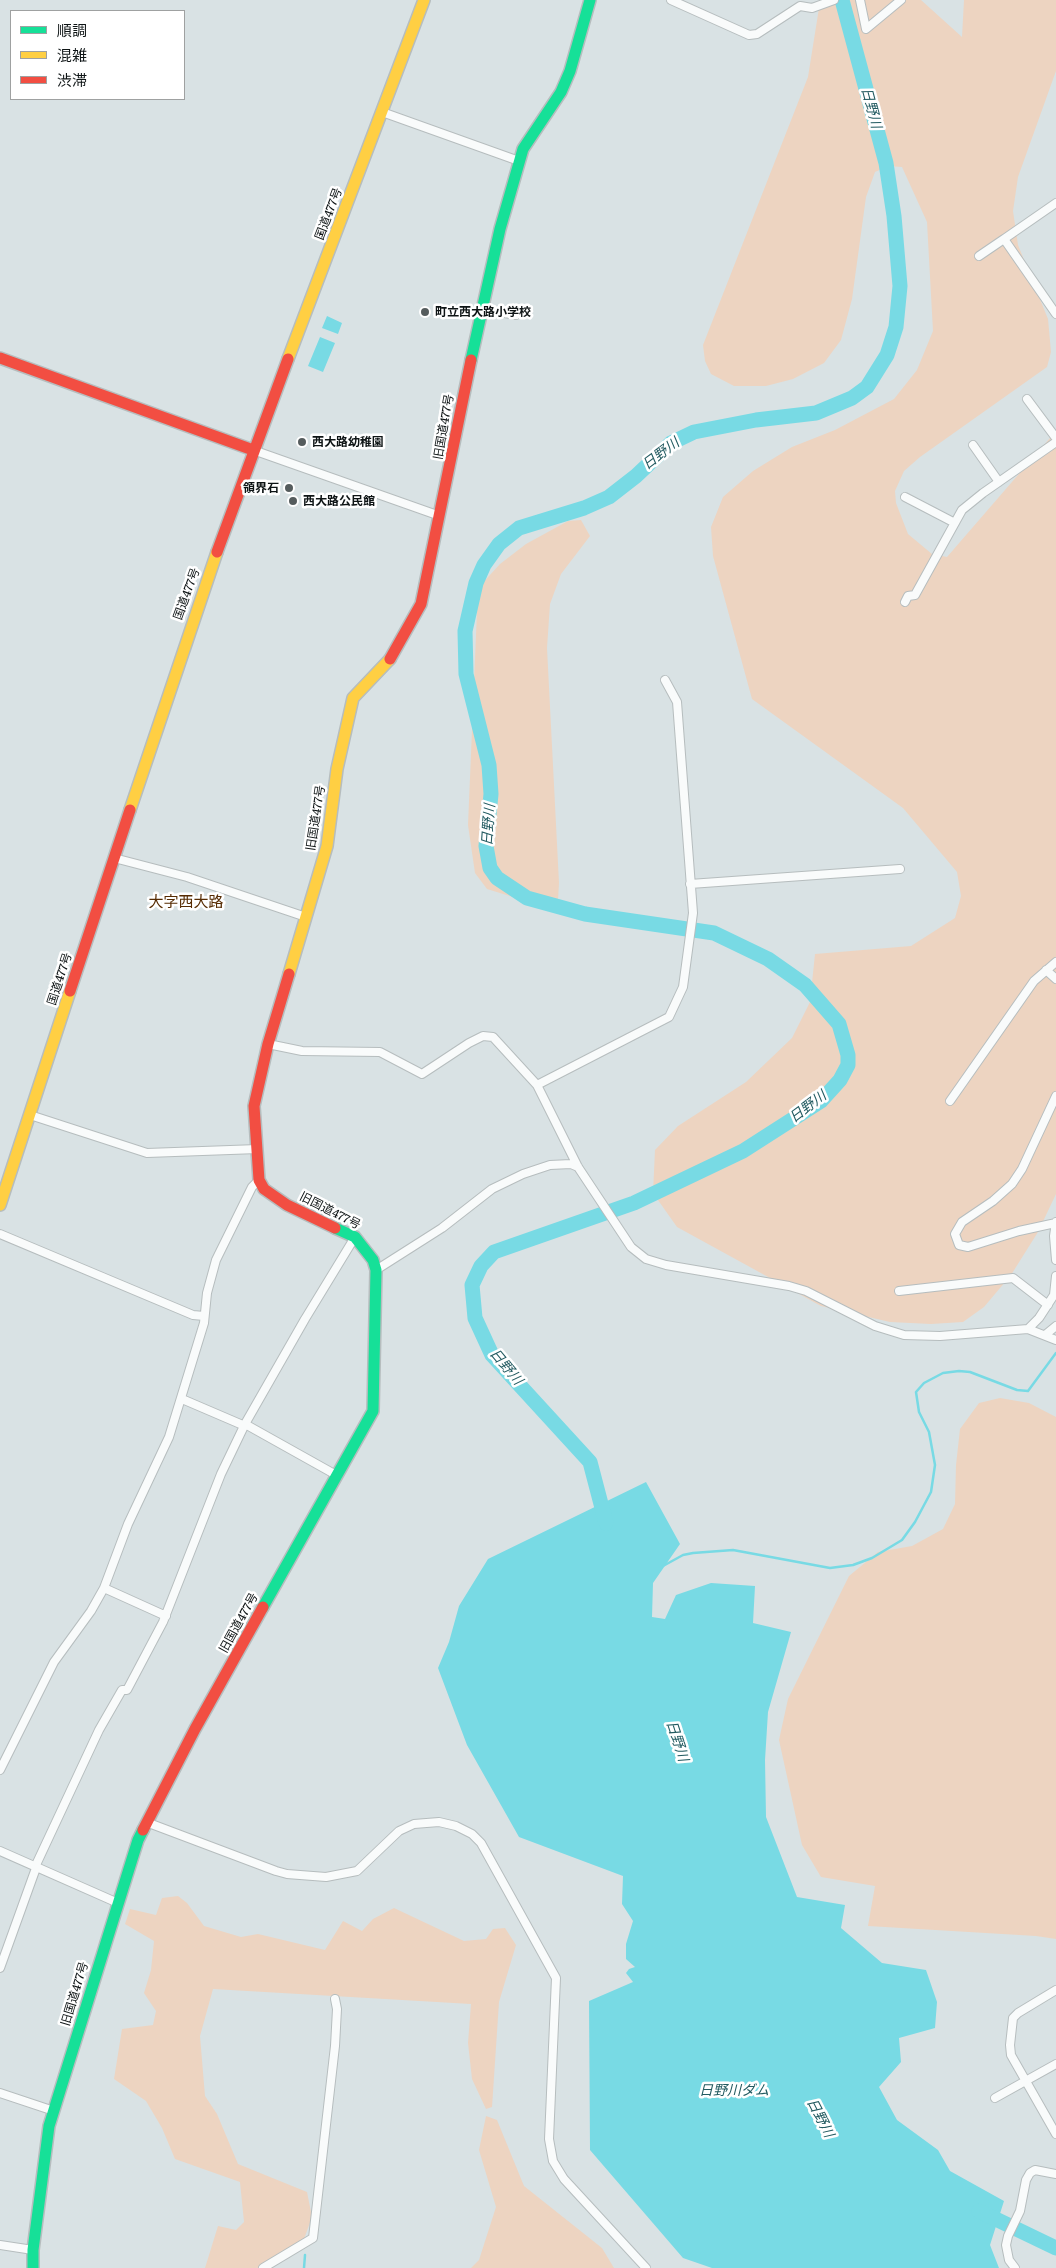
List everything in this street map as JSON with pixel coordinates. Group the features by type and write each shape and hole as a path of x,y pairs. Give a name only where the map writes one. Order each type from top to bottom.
{"main road":[{"name":"国道477号","path":"0,1205 187,634 253,450 424,0"},
{"name":"旧国道477号","path":"33,2268 33,2250 49,2126 118,1903 146,1822 195,1729 373,1411 376,1270 368,1250 355,1237 287,1205 264,1189 259,1180 254,1106 268,1044 327,846 337,769 353,698 386,665 398,649 411,625 425,589 450,467 450,456 500,228 519,161 528,139 566,81 582,35 590,0"},
{"path":"0,358 253,450"}],"street":[{"path":"671,0 749,35 757,34 800,6 812,8 834,0"},
{"path":"860,0 866,29 901,0"},
{"path":"382,112 519,161"},
{"path":"979,256 1056,204"},
{"path":"1004,239 1056,314"},
{"path":"482,309 516,316"},
{"path":"1027,399 1056,438"},
{"path":"905,602 908,596 915,594 962,510 1056,442"},
{"path":"973,445 999,482"},
{"path":"253,450 440,516"},
{"path":"905,497 955,523"},
{"path":"537,1085 669,1017 683,986 693,913 677,702 665,680"},
{"path":"114,858 187,877 306,917"},
{"path":"690,884 900,869"},
{"path":"950,1101 1034,981 1056,962"},
{"path":"1046,970 1056,979"},
{"path":"268,1044 302,1051 380,1052 422,1074 456,1050 489,1036 493,1037 537,1085 578,1167 587,1178 624,1238 631,1247 646,1258 666,1265 789,1286 806,1291 866,1322 895,1333 913,1336 940,1336 1028,1329 1050,1337 1056,1326"},
{"path":"1056,1096 1022,1169 1012,1184 993,1201 962,1222 955,1234 959,1245 968,1247 1019,1231 1056,1223 1056,1260"},
{"path":"30,1115 147,1152 258,1150"},
{"path":"376,1270 442,1228 492,1189 523,1174 550,1165 571,1164 578,1167"},
{"path":"0,1770 54,1662 91,1611 104,1588 128,1524 169,1437 182,1399 204,1316 207,1293 216,1260 252,1187 259,1180"},
{"path":"0,1234 192,1315 204,1316"},
{"path":"0,1968 36,1867 99,1730 122,1690 127,1690 166,1616 222,1474 245,1425 305,1319 355,1237"},
{"path":"1028,1329 1054,1295 1056,1276"},
{"path":"899,1291 1013,1278 1048,1305"},
{"path":"182,1399 245,1425 338,1476"},
{"path":"104,1588 166,1616"},
{"path":"146,1822 276,1871 286,1874 326,1877 357,1871 398,1832 414,1824 439,1822 456,1826 472,1834 481,1843 556,1978 549,2138 553,2161 564,2179 646,2268"},
{"path":"0,1851 118,1903"},
{"path":"1056,1990 1018,2013 1013,2018 1010,2032 1011,2055 1056,2134"},
{"path":"263,2268 313,2238 335,2046 337,2009 335,1999"},
{"path":"995,2098 1056,2064"},
{"path":"0,2093 54,2111"},
{"path":"1015,2268 1007,2255 1008,2236 1020,2211 1026,2180 1030,2173 1045,2171 1056,2174"},
{"path":"0,2245 33,2250"}],"shaded area":[{"path":"825,0 921,0 962,37 964,0 1056,0 1056,71 1018,177 1013,211 1018,245 1048,319 1051,352 1047,367 920,457 904,471 895,491 896,503 908,534 932,554 947,557 1050,438 1056,434 1056,1194 1038,1232 1011,1275 984,1307 963,1322 931,1324 890,1322 821,1306 677,1227 653,1193 655,1150 678,1126 746,1082 792,1038 810,1002 815,954 911,946 955,918 961,896 957,872 903,808 752,699 713,556 711,527 723,497 753,471 792,447 835,430 894,399 917,370 933,331 927,222 902,167 888,166 875,172 866,197 852,299 841,340 824,363 793,379 766,386 734,386 711,374 705,361 703,345 808,77 819,8"},
{"path":"581,520 590,536 561,574 550,604 547,648 559,883 558,900 542,906 487,889 475,873 468,825 478,588 500,564 526,544 568,521"},
{"path":"1000,1398 1029,1403 1056,1417 1056,1939 1036,1936 868,1926 875,1886 821,1877 802,1845 779,1740 788,1699 849,1576 878,1552 912,1546 943,1529 955,1504 956,1465 960,1429 979,1403"},
{"path":"178,1896 187,1903 204,1926 241,1937 258,1934 325,1950 343,1921 362,1931 373,1919 394,1908 464,1941 486,1939 493,1929 505,1928 516,1945 499,2002 492,2107 486,2109 472,2079 468,2043 471,2004 213,1989 200,2036 205,2096 217,2114 238,2164 307,2192 312,2217 304,2239 287,2257 269,2268 205,2268 218,2226 236,2230 244,2222 240,2182 175,2159 162,2128 146,2101 114,2079 122,2029 153,2025 156,2011 144,1993 151,1970 154,1941 125,1924 130,1909 156,1915 162,1898"},
{"path":"486,2116 497,2120 524,2186 602,2248 614,2268 471,2268 479,2260 496,2207 479,2150"}],"water":[{"path":"327,316 342,323 338,334 322,328"},
{"path":"320,337 335,343 323,372 308,366"},
{"name":"日野川ダム","path":"646,1482 680,1544 653,1583 652,1617 665,1619 676,1595 711,1583 755,1586 753,1623 791,1632 768,1712 765,1760 766,1817 797,1897 845,1905 841,1928 882,1963 926,1970 937,2002 935,2028 899,2038 901,2062 879,2087 897,2120 938,2150 950,2171 1004,2201 990,2245 999,2268 712,2268 683,2258 590,2150 589,2001 633,1982 626,1973 629,1969 635,1967 626,1959 626,1944 633,1921 622,1904 623,1876 519,1837 467,1745 438,1668 449,1642 459,1606 488,1559"}],"waterway":[{"name":"日野川","path":"606,1523 590,1462 492,1355 475,1318 472,1285 481,1266 494,1252 634,1203 743,1151 821,1101 840,1080 848,1065 848,1055 839,1024 805,985 768,959 714,933 585,914 527,898 497,878 490,868 486,846 491,794 489,765 466,674 465,631 476,583 484,565 499,544 519,528 584,508 609,497 636,476 671,443 694,432 756,420 816,413 852,398 867,387 887,355 896,327 900,286 894,216 886,163 842,0"},
{"path":"663,1566 683,1555 733,1550 830,1568 853,1565 872,1558 902,1540 915,1522 931,1492 935,1465 929,1432 919,1412 916,1392 924,1383 943,1373 959,1371 970,1372 1017,1390 1028,1391 1056,1353"},
{"name":"日野川","path":"979,2211 1056,2248"},
{"path":"304,2268 305,2255"}],"traffic: fast":[{"path":"471,360 500,229 523,149 561,92 570,71 590,0"},
{"path":"263,1607 373,1411 376,1270 373,1260 355,1237 335,1228"},
{"path":"33,2268 33,2250 49,2126 138,1840 143,1830"}],"traffic: slow":[{"path":"288,359 424,0"},
{"path":"130,810 217,552"},
{"path":"289,974 327,846 337,769 353,698 390,659"},
{"path":"0,1205 70,991"}],"traffic: jam":[{"path":"0,358 253,450"},
{"path":"217,552 288,359"},
{"path":"390,659 421,604 471,360"},
{"path":"70,991 130,810"},
{"path":"289,974 268,1044 254,1106 259,1180 264,1189 287,1205 335,1228"},
{"path":"143,1830 195,1729 263,1607"}],"place":[{"name":"町立西大路小学校","path":"425,312"},
{"name":"西大路幼稚園","path":"302,442"},
{"name":"領界石","path":"289,488"},
{"name":"西大路公民館","path":"293,501"}],"district":[{"name":"大字西大路","path":"186,903"}]}
